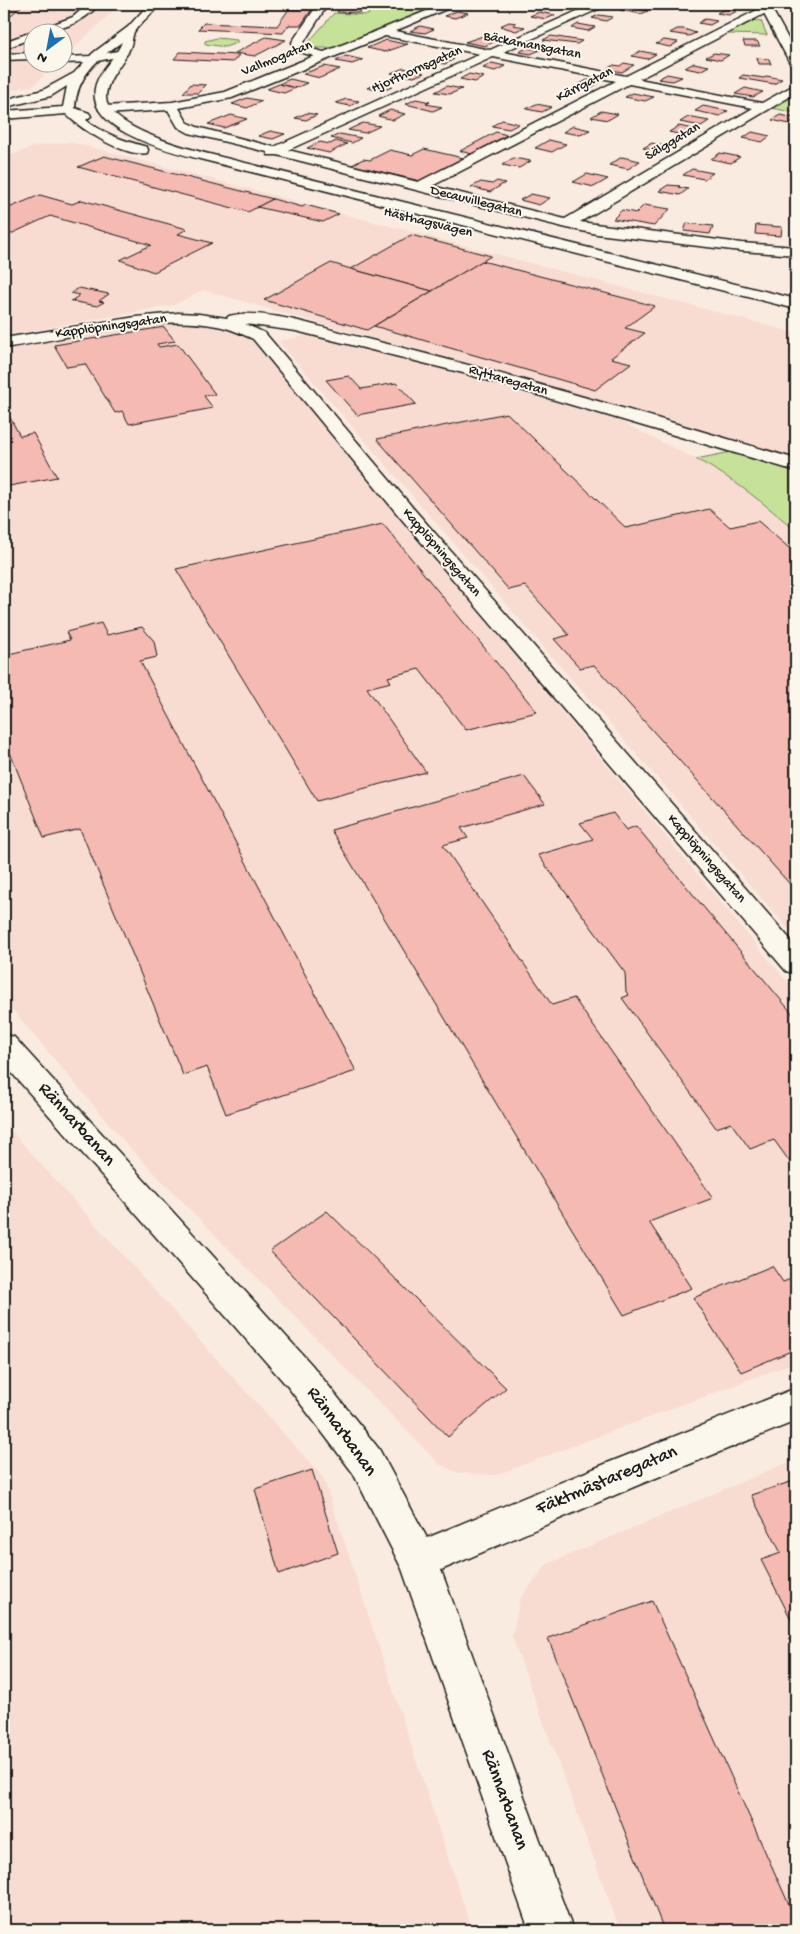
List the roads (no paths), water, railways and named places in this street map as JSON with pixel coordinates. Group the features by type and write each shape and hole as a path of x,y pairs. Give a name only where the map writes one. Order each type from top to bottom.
{"street":[{"path":"68,22 77,19 94,4"},
{"path":"4,105 47,93 79,73 113,40 129,31 155,4"},
{"path":"323,4 298,42 299,49 326,56"},
{"name":"Vallmogatan","path":"69,110 172,106 228,95 453,4"},
{"name":"Hjorthornsgatan","path":"273,152 601,4"},
{"path":"765,6 796,63"},
{"name":"Kärrgatan","path":"419,188 765,6"},
{"path":"105,110 99,98 100,91 129,41 129,31"},
{"name":"Bäckamansgatan","path":"383,32 764,107"},
{"path":"4,46 22,38"},
{"path":"72,60 93,59 122,53"},
{"path":"72,56 93,59 112,68"},
{"path":"4,57 22,57"},
{"path":"72,64 76,65 79,73 84,102 105,110"},
{"path":"69,110 69,92 79,73"},
{"name":"Sälggatan","path":"567,224 796,88"},
{"path":"4,105 45,106 69,110 148,139"},
{"name":"Decauvillegatan","path":"172,106 182,124 189,128 273,152 567,224 731,246 796,251"},
{"path":"4,115 69,110"},
{"name":"Hästhagsvägen","path":"69,110 80,123 91,130 126,146 796,316"},
{"name":"Hästhagsvägen","path":"105,110 122,126 148,139 219,160 796,304"},
{"name":"Kapplöpningsgatan","path":"4,343 164,318 216,320 245,328 259,336 406,512 796,964"},
{"name":"Ryttaregatan","path":"216,320 259,319 418,356 796,465"},
{"name":"Rännarbanan","path":"4,1045 300,1376 366,1461 418,1561 551,1930"},
{"name":"Fäktmästaregatan","path":"418,1561 623,1474 796,1404"}]}
